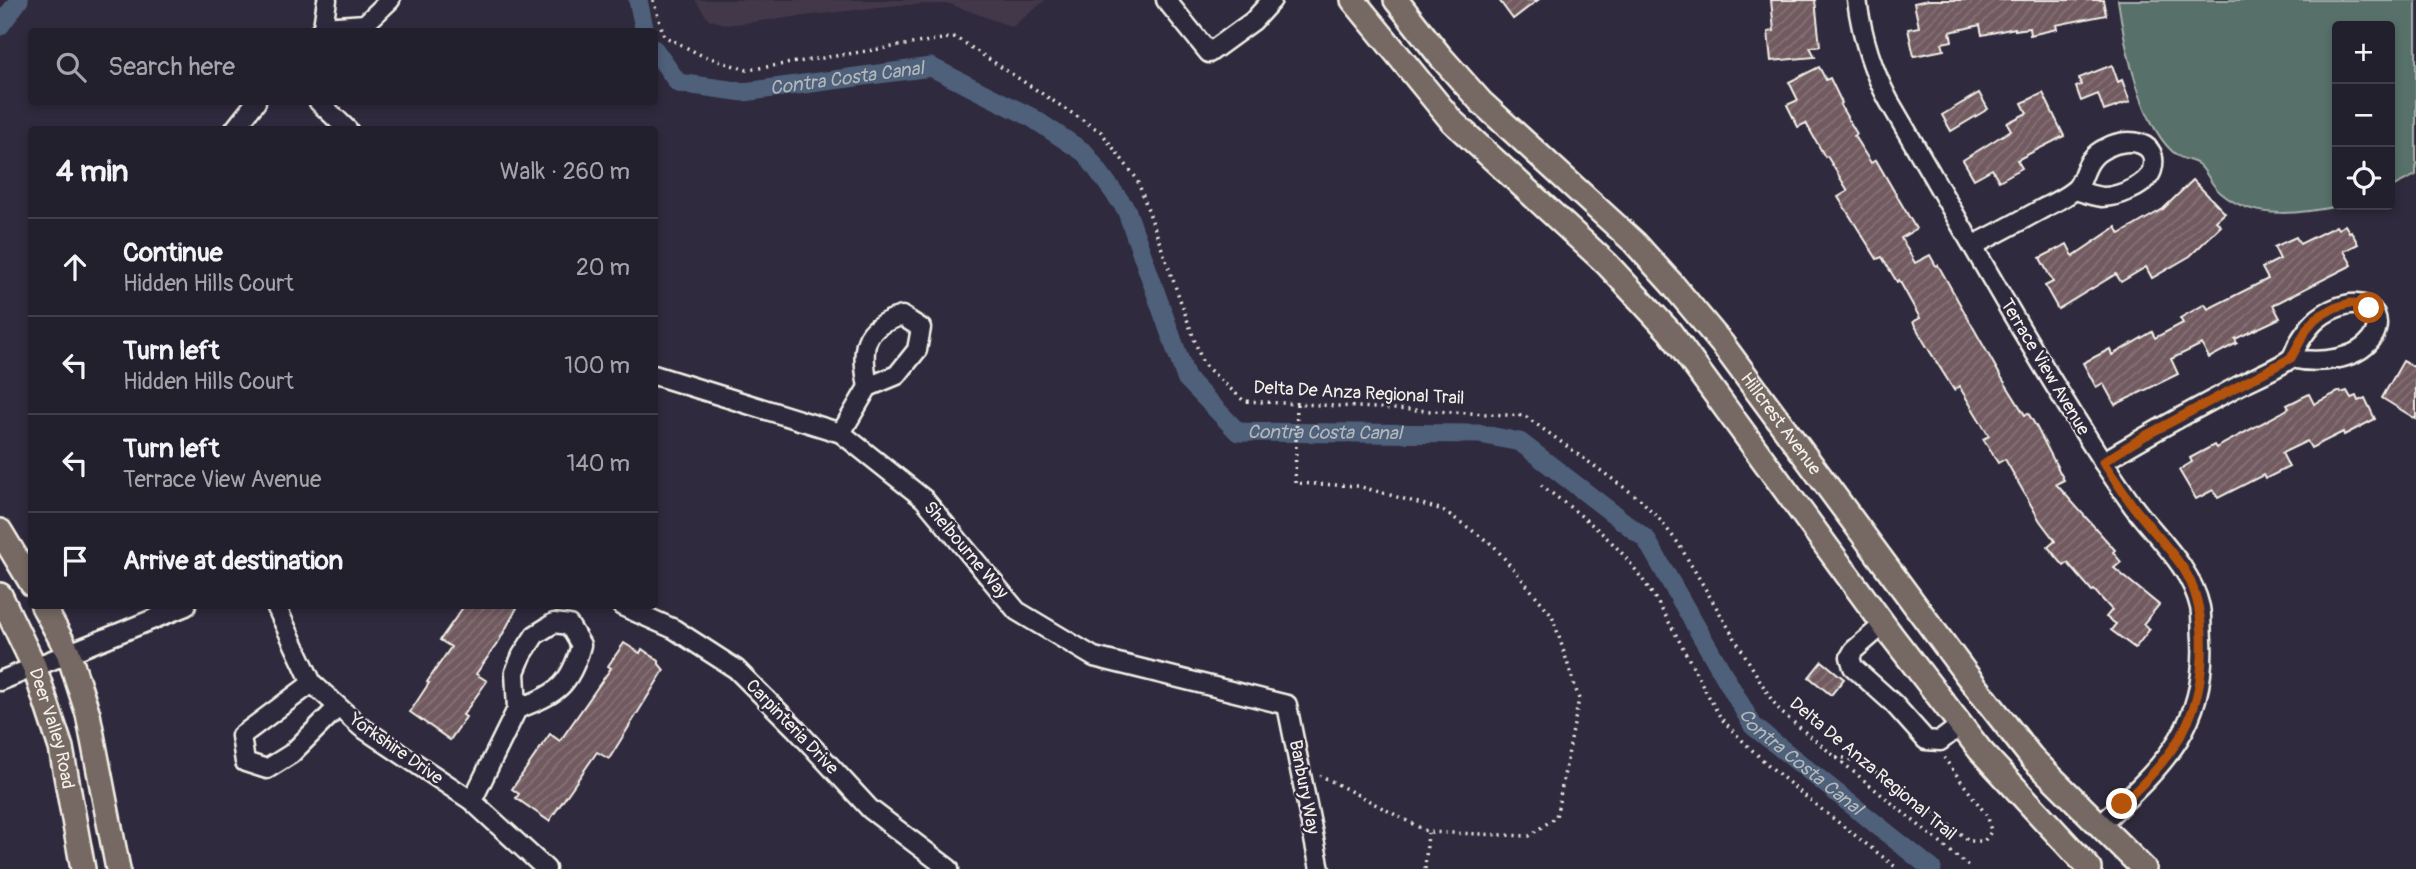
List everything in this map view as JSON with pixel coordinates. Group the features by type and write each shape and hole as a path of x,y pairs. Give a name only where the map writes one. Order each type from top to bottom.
{"main road":[{"name":"Hillcrest Avenue","path":"1353,0 1452,121 1607,264 1670,332 1980,750 2090,869"},
{"name":"Hillcrest Avenue","path":"1396,0 1440,56 1482,102 1634,242 1672,284 1723,345 1966,674 2032,758 2144,869"},
{"path":"0,531 28,577"},
{"name":"Deer Valley Road","path":"0,595 34,666 61,748 83,869"},
{"name":"Deer Valley Road","path":"45,609 68,652 88,714 118,869"}],"street":[{"path":"321,28 327,0"},
{"path":"330,28 365,24 390,0"},
{"path":"1166,0 1209,53 1252,21 1272,0"},
{"name":"Terrace View Avenue","path":"1857,0 1867,52 1878,81 2032,348 2103,462 2134,507 2184,569 2200,608 2203,652 2198,698 2186,728 2159,766 2099,826"},
{"path":"237,126 254,105"},
{"path":"322,105 344,126"},
{"path":"1974,246 2077,190"},
{"path":"2103,462 2143,437 2291,358 2332,360 2367,345 2376,332 2377,320 2374,313 2357,304 2334,308 2316,318 2308,327 2291,358"},
{"name":"Shelbourne Way","path":"658,377 841,433 924,499 1017,611 1094,657 1287,705"},
{"path":"841,433 868,387"},
{"path":"0,681 178,609"},
{"name":"Yorkshire Drive","path":"277,609 312,684 393,751 472,801 546,869"},
{"name":"Carpinteria Drive","path":"629,609 674,629 736,669 870,809 948,869"},
{"path":"472,801 517,709 514,672 522,655 536,635 554,623 569,625 581,645 575,670 550,696 517,709"},
{"path":"1884,624 1854,650 1850,657 1853,667 1893,703 1926,740 1940,741 1961,725"},
{"path":"312,684 241,736 245,762 267,769 291,754 338,706"},
{"name":"Banbury Way","path":"1287,705 1320,869"}],"path":[{"name":"Delta De Anza Regional Trail","path":"653,0 664,36 701,55 747,70 955,37 1101,132 1137,179 1203,364 1244,401 1525,416 1640,499 1661,521 1678,543 1771,699 1789,720 1972,869"},
{"path":"1297,404 1295,483 1358,486 1443,510 1493,545 1552,615 1578,699 1556,817 1529,836 1427,832 1300,764"},
{"path":"1541,485 1626,557 1654,598 1721,718 1733,731 1787,781 1898,869"},
{"path":"1834,757 1856,760 1879,773 1970,841 1984,841 1991,832 1988,817 1940,752"},
{"path":"1426,869 1427,832"}],"shaded area":[{"path":"695,0 1046,0 1012,27 950,4 898,5 727,25 708,19"}],"green space":[{"path":"2118,0 2416,0 2416,175 2395,186 2395,21 2332,21 2332,207 2313,211 2264,212 2234,202 2218,190 2198,164 2178,156 2165,144 2144,107 2125,39"}],"building":[{"path":"1499,0 1538,0 1513,19"},
{"path":"1771,0 1815,0 1820,46 1810,47 1815,57 1771,61 1768,32 1774,31"},
{"path":"1928,0 2103,0 2106,15 2056,25 2057,29 2030,35 2029,28 2015,28 1982,35 1980,25 1950,32 1952,41 1942,43 1944,50 1914,56 1908,29 1919,27 1914,3"},
{"path":"2112,65 2118,82 2122,80 2130,102 2104,111 2098,94 2081,101 2076,87 2081,85 2079,78"},
{"path":"1819,67 1826,80 1830,78 1842,103 1840,105 1857,134 1854,136 1871,163 1876,160 1916,229 1901,238 1915,263 1930,255 1936,266 1938,265 2000,375 2025,415 2028,413 2037,428 2064,480 2056,484 2115,550 2113,552 2121,562 2114,568 2159,605 2143,624 2150,629 2135,648 2111,630 2116,624 2106,617 2112,610 2068,563 2064,566 2048,547 2055,541 2040,521 2005,459 1998,463 1983,439 1989,436 1959,386 1954,390 1924,342 1913,322 1920,318 1899,280 1897,282 1882,257 1877,259 1838,197 1848,191 1806,123 1798,127 1787,105 1798,100 1789,82"},
{"path":"1979,93 1988,109 1951,131 1942,115"},
{"path":"2043,93 2064,136 2017,160 2022,168 1999,181 1992,169 1974,179 1963,160 2011,130 2007,123 2027,113 2022,103"},
{"path":"2193,180 2225,213 2216,221 2221,226 2190,256 2152,278 2146,267 2121,282 2116,274 2058,309 2045,286 2053,282 2040,258 2067,244 2073,256 2116,227 2120,234 2163,209"},
{"path":"2345,225 2358,244 2344,251 2352,265 2273,305 2280,318 2235,339 2237,343 2209,358 2202,344 2171,359 2178,374 2115,405 2103,383 2096,387 2083,363 2110,349 2112,355 2152,332 2155,338 2183,323 2180,318 2205,304 2208,309 2268,279 2262,268 2280,259 2274,247 2296,237 2300,244 2336,226 2338,229"},
{"path":"2403,361 2416,368 2416,419 2382,398"},
{"path":"2340,391 2347,391 2351,398 2356,396 2358,401 2365,398 2375,419 2311,448 2307,441 2282,453 2289,467 2265,479 2263,475 2218,498 2213,490 2196,499 2179,470 2192,462 2190,458 2214,445 2216,448 2281,413 2289,408 2287,405 2309,394 2314,404"},
{"path":"462,609 516,609 499,641 476,674 487,681 463,715 466,717 450,740 410,712 451,647 440,640"},
{"path":"624,643 640,653 642,649 659,661 664,670 609,759 597,752 549,821 516,798 519,794 512,789 550,734 560,741 611,668 608,666"},
{"path":"1822,661 1844,679 1831,695 1809,677"}],"waterway":[{"name":"Contra Costa Canal","path":"0,26 19,0"},
{"name":"Contra Costa Canal","path":"638,0 644,28"},
{"name":"Contra Costa Canal","path":"658,55 678,83 744,92 931,67 1031,117 1085,153 1126,209 1186,378 1238,432 1480,434 1520,442 1646,539 1753,726 1932,869"}],"route":[{"path":"2122,804 2159,766 2186,728 2198,698 2203,652 2200,608 2184,569 2134,507 2103,462 2143,437 2291,358 2316,318 2350,303 2369,308"}]}
